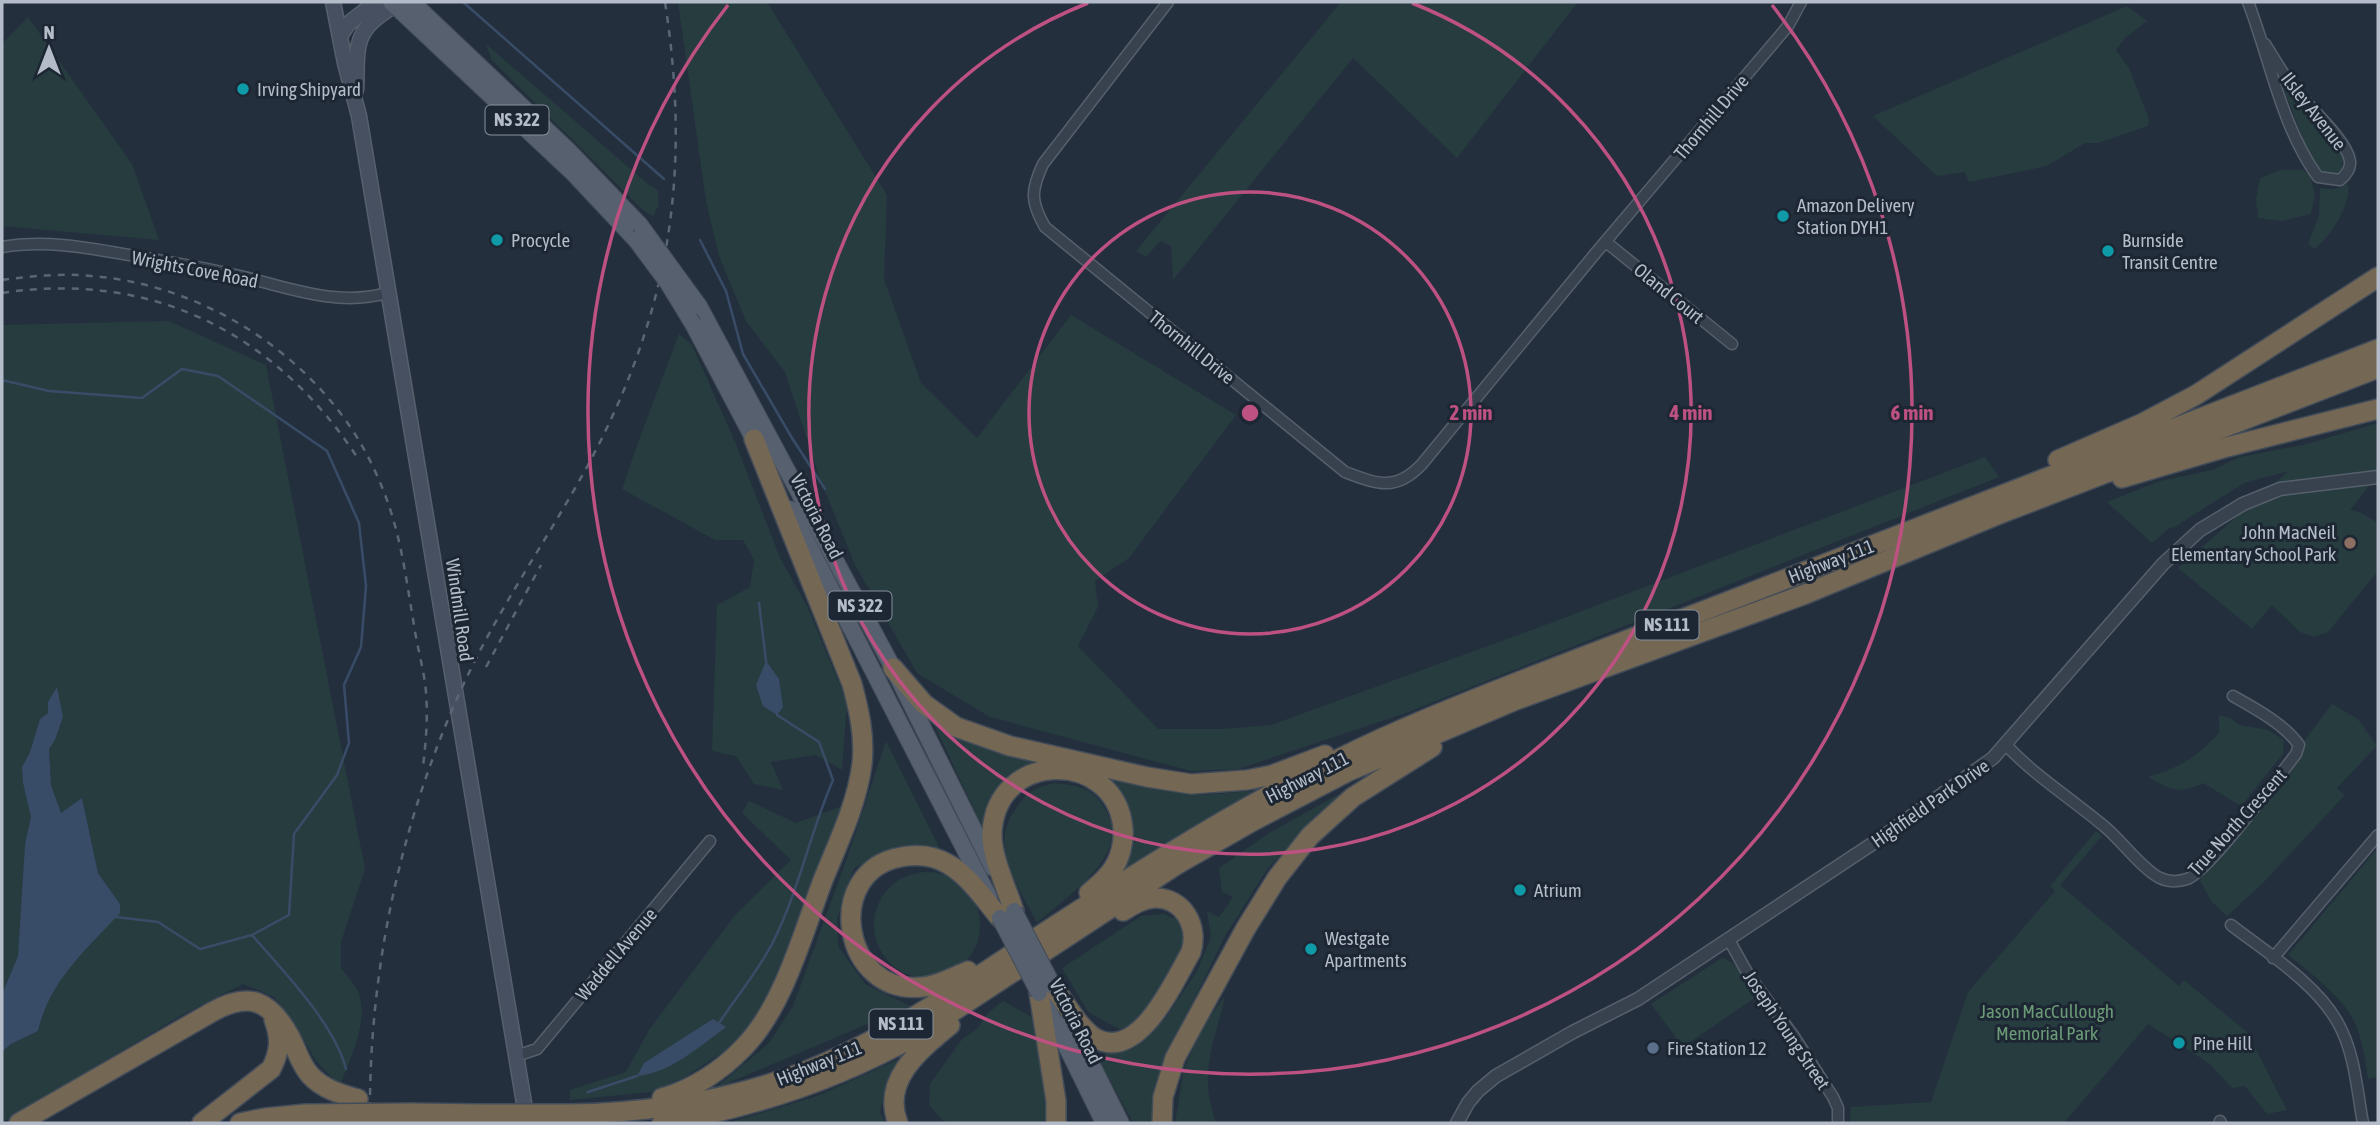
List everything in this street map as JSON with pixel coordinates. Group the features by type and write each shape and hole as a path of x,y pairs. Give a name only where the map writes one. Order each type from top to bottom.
{"highway":[{"path":"1931,522 2016,478 2143,423 2196,395 2378,277"},
{"name":"Highway 111","path":"240,1123 304,1114 596,1114 652,1109 718,1097 796,1074 870,1042 1161,857 1238,812 1402,729 2378,349"},
{"name":"Highway 111","path":"662,1123 739,1108 783,1095 838,1074 917,1035 1176,865 1347,772 1517,700 1803,595 1997,515 2378,368"},
{"path":"1997,515 2227,447 2378,410"},
{"path":"596,1114 665,1098 691,1087 744,1048 760,1028 778,998 859,782 863,738 852,684 754,439"},
{"path":"893,667 924,704 956,727 1010,746 1191,785 1272,775 1402,729"},
{"path":"1162,1123 1163,1097 1175,1058 1246,928 1277,878 1310,836 1353,797 1428,749 1498,716 1517,700"},
{"path":"1007,914 993,845 994,818 1004,794 1020,780 1041,771 1064,770 1087,776 1098,783 1115,803 1123,826 1122,845 1111,873 1050,929"},
{"path":"1007,914 955,868 932,857 919,855 895,858 864,878 853,900 850,922 854,942 864,962 878,977 910,988 936,985 1023,947"},
{"path":"1046,990 1090,1034 1103,1041 1123,1042 1142,1030 1167,993 1194,944 1191,922 1182,909 1168,900 1154,898 1139,902 1102,922 1071,933"},
{"path":"898,1123 894,1091 906,1067 1007,975"},
{"path":"1046,990 1056,1123"},
{"path":"19,1123 222,1006 243,999 261,1004 270,1010 290,1037 311,1076 331,1090 411,1113"},
{"path":"202,1123 271,1069 278,1057 279,1044 278,1032 270,1010"}],"main road":[{"name":"Windmill Road","path":"333,2 361,128 425,506 448,665 527,1123"},
{"path":"340,36 348,24 376,2"},
{"name":"Victoria Road","path":"412,2 540,123 638,232 699,306 893,667 1007,914"},
{"name":"Windmill Road","path":"354,102 358,70 356,54 361,36 369,25 395,3"},
{"name":"Victoria Road","path":"395,3 638,232 693,324 1046,990 1121,1123"},
{"name":"Victoria Road","path":"1046,990 1104,1123"}],"street":[{"name":"Thornhill Drive","path":"1168,2 1043,164 1033,185 1038,215 1045,227 1345,472 1372,482 1391,483 1409,478 1788,26 1801,2"},
{"name":"Ilsley Avenue","path":"2248,2 2265,44 2276,86 2310,166 2318,177 2340,180 2348,171 2350,161 2338,138 2295,90 2265,44"},
{"name":"Oland Court","path":"1606,242 1732,344"},
{"name":"Wrights Cove Road","path":"2,247 69,245 196,266 333,298 359,299 387,293"},
{"name":"Highfield Park Drive","path":"1457,1123 1478,1091 1496,1076 1573,1032 1639,999 1875,842 1993,758 2163,564 2200,530 2243,504 2280,489 2378,477"},
{"name":"True North Crescent","path":"2006,745 2049,785 2106,828 2157,877 2172,881 2182,880 2196,873 2232,834 2296,754 2299,745 2258,710 2233,696"},
{"path":"2273,958 2378,835"},
{"name":"Waddell Avenue","path":"516,1056 537,1049 710,841"},
{"path":"2231,925 2313,991 2339,1024 2353,1067 2363,1123"},
{"name":"Joseph Young Street","path":"1729,940 1748,974 1793,1035 1833,1097 1838,1108 1838,1123"}],"green space":[{"path":"678,2 767,2 887,195 884,279 921,383 977,438 1071,315 1236,415 1129,558 1095,581 1098,607 1078,646 1158,729 1224,729 1271,725 1540,627 1985,457 1999,477 1406,713 1238,769 1191,771 990,717 917,673 855,565 820,479 785,372 746,321 719,256 706,201"},
{"path":"1341,2 1578,2 1457,158 1353,58 1173,280 1171,246 1160,241 1146,257 1136,251"},
{"path":"2127,6 2147,21 2125,38 2116,50 2129,68 2149,119 2148,126 2098,143 2085,143 2047,166 1969,182 1965,172 1937,176 1873,116"},
{"path":"28,17 132,164 159,240 2,226 2,44"},
{"path":"486,44 658,190 659,205 653,216 644,211 492,60"},
{"path":"2283,81 2301,105 2321,124 2341,153 2343,160 2341,170 2337,174 2325,174 2310,157 2281,82"},
{"path":"2280,170 2302,170 2310,175 2315,195 2311,214 2282,221 2258,218 2256,199 2260,178"},
{"path":"2348,183 2346,201 2339,219 2315,249 2308,244 2319,215 2320,188 2335,189"},
{"path":"169,321 266,365 365,869 341,942 341,968 360,997 361,1023 340,1086 316,1061 291,1018 274,997 243,984 180,1016 2,1123 2,1052 11,1044 38,1031 43,1014 60,982 70,967 119,913 120,904 98,873 82,798 61,814 51,785 49,748 55,740 63,717 48,702 48,713 40,719 30,752 22,767 23,783 32,817 25,844 18,956 2,994 2,325"},
{"path":"679,334 692,345 736,444 780,558 807,606 847,702 842,770 816,755 771,762 783,790 754,784 736,756 712,751 717,605 750,587 754,560 743,540 715,540 622,489"},
{"path":"2378,423 2378,475 2350,510 2378,523 2378,571 2328,632 2314,637 2300,632 2272,605 2252,629 2178,568 2289,471 2244,483 2171,527 2152,543 2107,502 2160,481 2212,470 2240,457 2303,445"},
{"path":"2332,704 2358,719 2377,746 2337,788 2345,795 2263,883 2227,916 2211,901 2200,880"},
{"path":"2219,715 2240,725 2268,730 2284,740 2283,754 2241,806 2203,783 2181,790 2148,777 2187,761 2202,749 2219,733"},
{"path":"932,720 1051,761 995,797 983,828"},
{"path":"886,741 940,849 897,846 854,868 837,919 838,946 865,984 910,1006 714,1089 769,1043 793,1006"},
{"path":"1114,779 1202,795 1253,791 1125,871 1130,823"},
{"path":"1054,783 1079,787 1097,797 1107,812 1112,829 1110,845 1092,875 1037,923 1015,882 1006,853 1005,838 1007,824 1024,798 1035,789"},
{"path":"1343,792 1268,868 1225,936 1176,1037 1157,1123 1133,1123 1100,1062 1108,1051 1133,1049 1165,1019 1197,971 1211,937 1207,911 1219,917 1233,897 1222,892 1219,868 1269,833"},
{"path":"749,801 796,823 845,805 762,1011 734,1045 685,1077 651,1092 570,1100 570,1090 626,1072 649,1030 736,914 791,860 742,813"},
{"name":"Jason MacCullough Memorial Park","path":"2096,831 2102,836 2060,885 2179,986 2184,980 2247,1032 2287,1110 2267,1114 2245,1086 2232,1088 2210,1064 2148,1024 2064,1123 1850,1123 1851,1107 1931,1102 1968,992 2055,891 2050,886"},
{"path":"2378,848 2378,1077 2368,1079 2359,1035 2348,1011 2328,989 2288,955"},
{"path":"927,872 947,876 965,887 976,905 980,925 976,945 965,963 947,974 927,978 907,974 889,963 878,945 874,925 878,905 889,887 907,876"},
{"path":"1164,914 1180,921 1186,942 1161,989 1135,1023 1119,1029 1088,1012 1062,968 1141,916"},
{"path":"1722,958 1738,968 1756,997 1683,1047 1651,1004"},
{"path":"1225,996 1208,1074 1208,1089 1216,1123 1175,1123 1184,1069 1201,1028"},
{"path":"1003,1001 1039,1021 1049,1102 1046,1111 1048,1117 1041,1123 945,1123 929,1105 930,1084 962,1039 977,1029 988,1013"},
{"path":"912,1053 898,1067 887,1086 880,1113 886,1123 728,1123 820,1095"}],"water":[{"path":"766,661 779,679 783,707 777,715 763,706 756,685"},
{"path":"57,687 63,717 49,749 51,785 61,813 82,798 98,873 120,904 120,913 60,981 51,996 38,1031 11,1044 2,1052 2,994 18,956 25,844 31,817 22,767 30,752 40,719 48,713 48,702"},
{"path":"713,1019 726,1027 673,1064 650,1074 637,1076 644,1063"}],"waterway":[{"path":"463,2 664,179"},
{"path":"700,240 726,291 743,354 825,489"},
{"path":"2,380 49,391 142,398 182,369 218,376 327,451 359,523 366,586 361,647 344,685 349,743 337,775 294,834 289,915 252,935 200,949 158,922 116,917"},
{"path":"759,603 766,661"},
{"path":"719,1023 755,973 773,942 833,780 819,742 777,715"},
{"path":"252,935 319,1016 331,1034 346,1069"},
{"path":"588,1092 637,1076"}],"railway":[{"path":"370,1123 371,1066 382,952 393,896 423,785 443,731 481,649 598,446 644,337 659,283 675,175 676,119 665,2"},
{"path":"2,280 46,275 91,276 135,283 179,295 220,313 259,336 295,364 327,396 354,432 375,471 396,528 425,683 427,720 423,766"},
{"path":"2,293 57,288 110,292 160,303 206,321 250,346 290,378 326,416 359,460"},
{"path":"486,667 541,565"}],"place":[{"name":"Irving Shipyard","path":"243,89"},
{"name":"Amazon Delivery Station DYH1","path":"1783,216"},
{"name":"Procycle","path":"497,240"},
{"name":"Burnside Transit Centre","path":"2108,251"},
{"name":"John MacNeil Elementary School Park","path":"2350,543"},
{"name":"Atrium","path":"1520,890"},
{"name":"Westgate Apartments","path":"1311,949"},
{"name":"Pine Hill","path":"2179,1043"},
{"name":"Fire Station 12","path":"1653,1048"}]}
